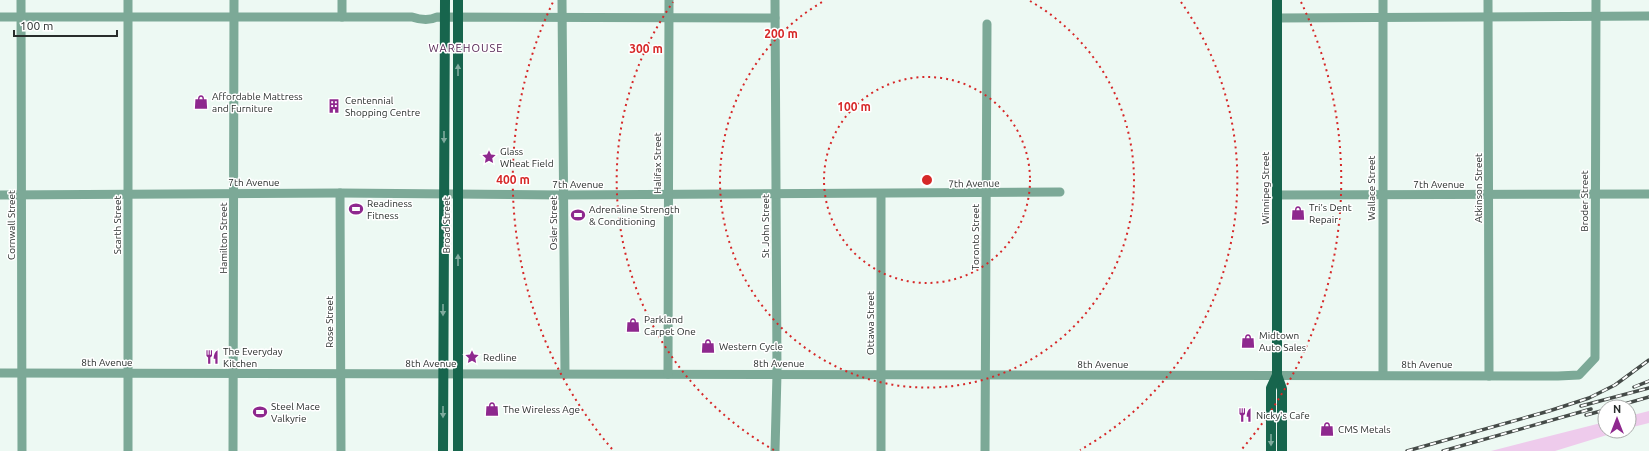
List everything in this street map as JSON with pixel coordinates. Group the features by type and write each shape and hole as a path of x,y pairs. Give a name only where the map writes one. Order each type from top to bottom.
{"main road":[{"name":"Broad Street","path":"443,451 444,194 441,17 444,0"},
{"name":"Broad Street","path":"458,0 458,451"},
{"name":"Winnipeg Street","path":"1277,0 1277,375 1282,389 1282,451"},
{"name":"Winnipeg Street","path":"1271,451 1271,388 1277,375"}],"street":[{"name":"Cornwall Street","path":"21,0 22,451"},
{"name":"Scarth Street","path":"128,0 128,451"},
{"name":"Hamilton Street","path":"233,451 234,0"},
{"path":"342,0 342,17"},
{"name":"Osler Street","path":"562,0 565,374"},
{"name":"Halifax Street","path":"668,374 669,0"},
{"name":"St John Street","path":"775,0 777,374 775,451"},
{"name":"Wallace Street","path":"1383,0 1383,375"},
{"name":"Atkinson Street","path":"1488,0 1489,376"},
{"name":"Broder Street","path":"1558,376 1579,375 1596,358 1596,0"},
{"path":"0,17 412,17 420,14 432,14 441,17 775,18"},
{"path":"1277,18 1649,16"},
{"name":"Toronto Street","path":"985,451 987,24"},
{"name":"7th Avenue","path":"0,194 340,193 776,195 986,194 1060,192"},
{"name":"Rose Street","path":"340,193 341,451"},
{"name":"Ottawa Street","path":"880,194 881,451"},
{"name":"7th Avenue","path":"1277,195 1489,196 1649,194"},
{"name":"8th Avenue","path":"0,373 1558,376"}],"shaded area":[{"path":"1649,411 1649,423 1637,426 1637,414"},
{"path":"1597,424 1597,438 1555,451 1491,451"}],"railway":[{"path":"1407,451 1549,411 1589,398 1615,385 1649,360"},
{"path":"1634,387 1649,381"},
{"path":"1581,406 1649,388"},
{"path":"1637,400 1649,397"},
{"path":"1443,451 1591,409"},
{"path":"1586,415 1597,412"}],"place":[{"name":"Affordable Mattress and Furniture","path":"201,102"},
{"name":"Centennial Shopping Centre","path":"334,106"},
{"name":"Glass Wheat Field","path":"489,157"},
{"name":"Readiness Fitness","path":"356,209"},
{"name":"Tri's Dent Repair","path":"1298,213"},
{"name":"Adrenaline Strength & Conditioning","path":"578,215"},
{"name":"Parkland Carpet One","path":"633,325"},
{"name":"Midtown Auto Sales","path":"1248,341"},
{"name":"Western Cycle","path":"708,346"},
{"name":"The Everyday Kitchen","path":"212,357"},
{"name":"Redline","path":"472,357"},
{"name":"The Wireless Age","path":"492,409"},
{"name":"Steel Mace Valkyrie","path":"260,412"},
{"name":"Nicky's Cafe","path":"1245,415"},
{"name":"CMS Metals","path":"1327,429"}],"district":[{"name":"WAREHOUSE","path":"466,48"}]}
